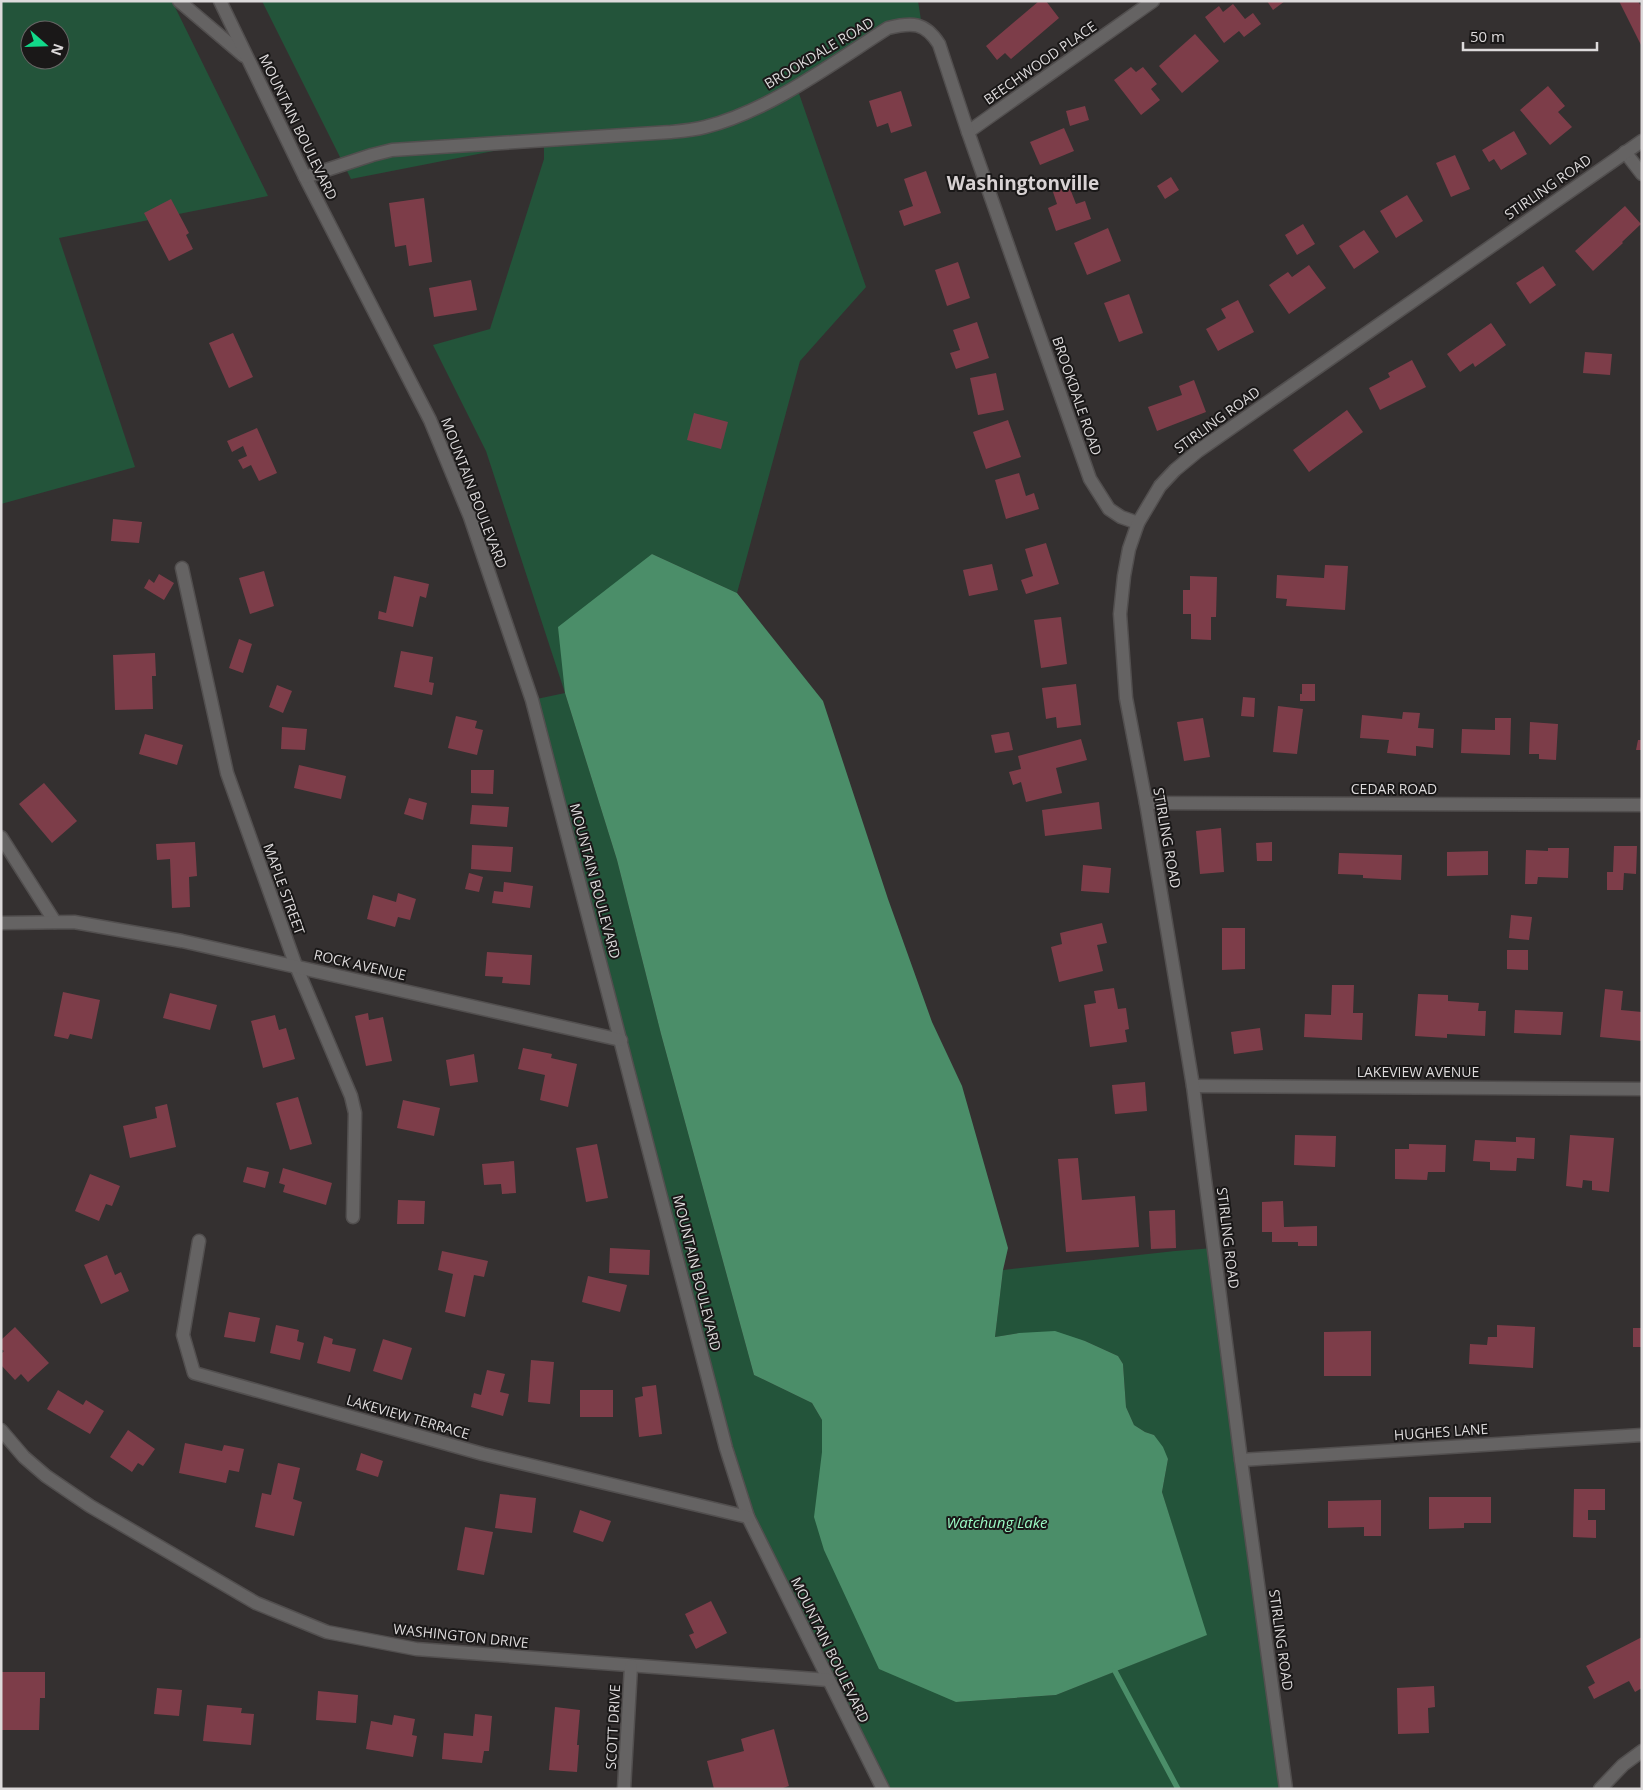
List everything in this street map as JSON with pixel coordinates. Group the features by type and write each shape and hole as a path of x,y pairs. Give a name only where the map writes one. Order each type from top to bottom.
{"street":[{"path":"179,1 248,59"},
{"name":"MOUNTAIN BOULEVARD","path":"220,1 305,177 430,420 470,517 532,700 726,1448 748,1517 883,1789"},
{"name":"BEECHWOOD PLACE","path":"968,132 1153,1"},
{"name":"BROOKDALE ROAD","path":"305,177 392,150 671,132 705,127 758,107 785,93 888,28 906,24 920,25 932,32 939,44 1090,479 1109,510 1138,523"},
{"name":"STIRLING ROAD","path":"1286,1789 1193,1086 1146,803 1126,698 1120,614 1128,549 1138,523 1160,486 1175,470 1198,451 1642,141"},
{"path":"1625,152 1642,174"},
{"name":"MAPLE STREET","path":"182,568 227,773 296,966 351,1096 355,1114 352,1217"},
{"name":"CEDAR ROAD","path":"1146,803 1642,805"},
{"path":"1,837 55,922"},
{"name":"ROCK AVENUE","path":"1,923 74,922 182,941 621,1040"},
{"name":"LAKEVIEW AVENUE","path":"1193,1086 1642,1089"},
{"name":"LAKEVIEW TERRACE","path":"199,1241 182,1334 194,1373 483,1454 748,1517"},
{"name":"WASHINGTON DRIVE","path":"1,1430 24,1457 46,1476 90,1506 256,1603 327,1632 416,1649 828,1680"},
{"name":"HUGHES LANE","path":"1241,1460 1642,1435"},
{"name":"SCOTT DRIVE","path":"624,1789 631,1666"},
{"path":"1600,1789 1623,1765 1642,1751"}],"shaded area":[{"path":"1,1 172,1 268,196 59,238 135,467 1,504"},
{"path":"262,1 918,1 921,20 795,82 866,287 800,361 737,593 652,554 565,693 486,451 433,345 490,329 544,159 544,141 351,179"},
{"path":"565,693 617,860 661,1034 754,1375 812,1403 822,1420 822,1452 956,1702 1056,1695 1206,1635 1162,1492 1168,1459 1154,1435 1134,1425 1126,1407 1123,1364 1118,1356 1085,1341 1019,1333 995,1337 1003,1270 1214,1248 1286,1789 883,1789 748,1517 532,700"}],"water":[{"name":"Watchung Lake","path":"652,554 737,593 823,701 888,899 932,1022 962,1086 1008,1248 1003,1270 995,1337 1019,1333 1055,1331 1085,1341 1118,1356 1123,1364 1126,1407 1134,1425 1154,1435 1163,1447 1168,1459 1162,1492 1207,1635 1056,1695 956,1702 879,1669 824,1550 814,1517 822,1452 822,1420 812,1403 754,1375 661,1034 617,860 565,693 558,627"}],"building":[{"path":"1039,1 1046,1 1059,18 1011,59 1005,53 997,60 986,46"},
{"path":"1267,1 1285,1 1273,10"},
{"path":"1619,1 1638,1 1642,8 1642,47"},
{"path":"1233,4 1245,19 1253,13 1261,24 1244,37 1239,31 1224,43 1205,17 1219,6 1223,12"},
{"path":"1195,34 1219,61 1182,93 1159,66"},
{"path":"1131,67 1136,72 1143,67 1157,84 1151,89 1160,100 1141,115 1114,80"},
{"path":"1548,86 1565,106 1558,112 1572,127 1550,145 1520,110"},
{"path":"901,91 912,126 891,133 888,123 877,127 869,101"},
{"path":"1085,106 1089,120 1070,126 1066,111"},
{"path":"1064,128 1074,151 1040,165 1030,142"},
{"path":"1514,131 1527,154 1501,170 1494,159 1489,162 1482,150"},
{"path":"1455,155 1470,189 1451,197 1436,163"},
{"path":"926,171 941,213 904,226 899,211 913,206 904,179"},
{"path":"1171,177 1179,190 1165,199 1157,186"},
{"path":"1069,186 1076,204 1085,201 1091,219 1056,231 1048,208 1057,204 1053,192"},
{"path":"1407,195 1423,221 1396,238 1380,211"},
{"path":"424,198 432,262 409,266 406,245 395,247 389,203"},
{"path":"171,199 189,233 186,235 193,249 169,261 144,213"},
{"path":"1625,206 1641,224 1593,271 1575,251"},
{"path":"1303,224 1315,244 1297,255 1285,235"},
{"path":"1108,228 1121,261 1087,275 1074,243"},
{"path":"1364,230 1379,252 1354,269 1339,246"},
{"path":"958,262 970,298 947,306 935,270"},
{"path":"1309,265 1326,288 1289,314 1269,285 1288,272 1292,277"},
{"path":"1543,266 1556,285 1530,304 1516,283"},
{"path":"471,280 477,310 434,317 429,288"},
{"path":"1129,294 1143,333 1119,342 1104,303"},
{"path":"1238,300 1254,332 1218,351 1206,329 1226,318 1221,309"},
{"path":"977,322 989,358 956,369 950,353 960,350 953,330"},
{"path":"1491,323 1506,345 1475,367 1473,363 1460,372 1447,354"},
{"path":"233,333 253,377 229,388 209,343"},
{"path":"1585,352 1612,354 1610,375 1583,373"},
{"path":"1412,360 1426,387 1380,410 1369,388 1390,377 1388,373"},
{"path":"996,373 1004,410 978,415 970,378"},
{"path":"1194,380 1206,412 1157,431 1148,407 1182,395 1179,386"},
{"path":"1347,410 1363,432 1309,472 1293,450"},
{"path":"694,413 728,422 721,449 687,440"},
{"path":"1008,420 1021,457 986,469 973,432"},
{"path":"257,428 277,473 259,481 251,465 243,469 238,460 247,456 243,446 232,452 227,441"},
{"path":"1019,473 1026,496 1034,493 1039,509 1006,519 995,480"},
{"path":"113,519 142,522 139,543 111,541"},
{"path":"1046,543 1059,584 1026,594 1021,580 1033,576 1025,549"},
{"path":"992,564 998,590 969,596 963,570"},
{"path":"1325,565 1348,566 1345,610 1286,606 1287,599 1276,598 1277,575 1324,578"},
{"path":"264,571 274,606 250,614 239,578"},
{"path":"159,574 174,583 164,600 144,588 149,579 154,583"},
{"path":"394,576 429,584 426,598 420,596 413,627 378,619 379,611 386,613"},
{"path":"1190,576 1217,577 1216,617 1211,617 1211,640 1191,639 1191,614 1183,614 1183,590 1190,590"},
{"path":"1061,617 1067,664 1041,668 1034,620"},
{"path":"239,639 252,644 243,673 229,668"},
{"path":"401,651 433,657 429,682 434,683 432,695 394,687"},
{"path":"155,653 156,676 152,676 153,709 115,710 113,655"},
{"path":"1076,684 1081,725 1057,728 1056,717 1046,719 1042,688"},
{"path":"1302,684 1315,684 1315,701 1300,701"},
{"path":"277,685 292,691 283,713 269,707"},
{"path":"1243,697 1255,698 1254,717 1241,716"},
{"path":"1278,706 1303,709 1297,754 1273,752"},
{"path":"1403,712 1420,713 1418,728 1434,729 1433,748 1416,746 1416,756 1387,753 1389,740 1360,738 1362,715 1402,719"},
{"path":"456,716 477,721 475,728 483,730 477,755 448,748"},
{"path":"1203,718 1210,757 1184,761 1177,722"},
{"path":"1495,718 1511,718 1510,755 1461,753 1462,729 1495,730"},
{"path":"1530,722 1558,724 1556,760 1539,759 1539,754 1529,754"},
{"path":"282,727 307,729 305,750 281,749"},
{"path":"1009,732 1013,750 995,753 991,735"},
{"path":"145,734 183,745 177,765 139,754"},
{"path":"1081,739 1087,760 1056,768 1062,793 1026,802 1021,782 1013,785 1009,772 1021,769 1018,756"},
{"path":"1638,740 1642,740 1642,750 1636,750"},
{"path":"299,765 346,776 341,799 294,788"},
{"path":"471,770 494,770 493,794 471,793"},
{"path":"44,783 77,821 52,843 19,804"},
{"path":"409,798 427,803 423,820 404,814"},
{"path":"1099,802 1102,829 1045,836 1042,810"},
{"path":"472,805 509,807 507,827 470,824"},
{"path":"1221,828 1224,872 1200,874 1196,831"},
{"path":"195,842 197,876 189,877 190,907 172,908 170,859 157,860 156,844"},
{"path":"1272,842 1272,861 1257,861 1256,843"},
{"path":"472,845 513,847 511,872 471,869"},
{"path":"1614,846 1637,846 1636,874 1624,873 1623,890 1607,890 1607,872 1613,872"},
{"path":"1548,848 1569,848 1568,878 1538,877 1537,884 1525,884 1526,850 1548,851"},
{"path":"1488,851 1488,875 1447,876 1447,852"},
{"path":"1339,853 1402,855 1401,880 1363,878 1363,875 1338,874"},
{"path":"1083,865 1111,868 1109,893 1081,891"},
{"path":"469,873 483,877 479,892 465,889"},
{"path":"504,882 533,886 530,908 492,903 494,891 503,892"},
{"path":"398,893 416,899 410,920 398,917 395,927 367,919 373,895 396,902"},
{"path":"1511,915 1532,917 1529,940 1509,938"},
{"path":"1102,923 1107,943 1097,945 1103,971 1059,982 1051,947 1062,944 1060,933"},
{"path":"1222,928 1245,928 1245,969 1222,970"},
{"path":"1507,950 1528,950 1528,970 1507,969"},
{"path":"487,952 532,955 530,985 502,983 503,977 485,976"},
{"path":"1332,985 1354,985 1353,1013 1363,1013 1362,1040 1304,1037 1305,1014 1331,1015"},
{"path":"1114,988 1118,1009 1126,1008 1129,1029 1125,1030 1127,1042 1090,1047 1084,1005 1096,1003 1094,991"},
{"path":"1605,989 1623,991 1621,1010 1642,1012 1642,1041 1600,1037"},
{"path":"63,992 100,1000 92,1039 70,1034 68,1039 54,1036"},
{"path":"170,993 217,1005 210,1030 163,1018"},
{"path":"1418,994 1448,995 1448,1001 1479,1003 1478,1011 1486,1011 1485,1036 1447,1034 1447,1038 1415,1036"},
{"path":"1515,1010 1563,1012 1561,1035 1514,1033"},
{"path":"368,1013 369,1020 383,1017 392,1061 366,1066 355,1016"},
{"path":"275,1015 279,1030 286,1028 295,1059 263,1068 251,1021"},
{"path":"1260,1028 1263,1050 1234,1054 1231,1032"},
{"path":"523,1048 552,1054 551,1058 577,1064 568,1107 540,1100 545,1075 518,1069"},
{"path":"474,1054 478,1082 450,1086 446,1060"},
{"path":"1145,1082 1147,1111 1115,1114 1112,1085"},
{"path":"298,1097 312,1144 290,1150 276,1103"},
{"path":"403,1100 440,1108 434,1136 397,1128"},
{"path":"167,1104 176,1147 130,1158 123,1126 157,1118 155,1107"},
{"path":"1295,1135 1336,1136 1335,1167 1294,1165"},
{"path":"1570,1135 1614,1138 1609,1192 1592,1190 1592,1181 1583,1180 1582,1188 1566,1186"},
{"path":"1516,1137 1535,1138 1534,1159 1517,1158 1516,1171 1490,1170 1490,1162 1473,1161 1475,1140 1516,1142"},
{"path":"597,1144 608,1198 586,1202 576,1148"},
{"path":"1409,1144 1446,1145 1445,1172 1428,1172 1427,1180 1395,1179 1395,1149 1409,1149"},
{"path":"1078,1158 1082,1200 1135,1196 1139,1247 1066,1252 1058,1159"},
{"path":"514,1161 516,1193 502,1194 501,1184 484,1185 482,1164"},
{"path":"247,1167 269,1172 265,1188 243,1182"},
{"path":"283,1168 332,1183 326,1205 283,1192 285,1185 279,1183"},
{"path":"90,1174 120,1186 112,1206 106,1204 99,1221 75,1211"},
{"path":"398,1200 425,1201 424,1224 397,1224"},
{"path":"1283,1201 1284,1227 1317,1226 1317,1246 1298,1246 1298,1242 1272,1242 1272,1232 1262,1232 1262,1202"},
{"path":"1175,1210 1176,1248 1151,1249 1149,1211"},
{"path":"610,1248 650,1250 649,1275 609,1273"},
{"path":"442,1251 488,1261 484,1277 474,1275 465,1317 445,1312 453,1274 438,1270"},
{"path":"107,1255 115,1275 121,1272 129,1291 101,1304 84,1265"},
{"path":"588,1276 627,1285 620,1312 582,1302"},
{"path":"229,1312 260,1318 255,1342 224,1337"},
{"path":"276,1325 299,1330 297,1341 304,1343 300,1360 270,1353"},
{"path":"1497,1325 1535,1327 1533,1368 1469,1364 1470,1344 1487,1345 1488,1337 1497,1337"},
{"path":"15,1327 49,1363 28,1382 21,1374 15,1380 1,1365 1,1354 4,1351 1,1349 1,1340"},
{"path":"1633,1328 1642,1328 1642,1347 1633,1347"},
{"path":"1371,1331 1371,1376 1324,1376 1324,1332"},
{"path":"324,1336 333,1339 332,1344 356,1349 350,1372 317,1363"},
{"path":"383,1339 412,1348 402,1380 373,1371"},
{"path":"531,1360 554,1362 550,1404 528,1402"},
{"path":"487,1370 505,1374 500,1392 509,1394 503,1416 471,1407 474,1393 481,1395"},
{"path":"656,1385 662,1434 639,1437 635,1398 643,1396 642,1387"},
{"path":"58,1390 83,1405 86,1400 104,1411 90,1434 47,1409"},
{"path":"580,1390 613,1390 613,1417 580,1417"},
{"path":"128,1430 155,1449 143,1466 138,1463 132,1472 110,1457"},
{"path":"185,1443 222,1451 224,1445 244,1449 239,1472 229,1470 226,1483 179,1473"},
{"path":"361,1453 383,1461 378,1477 356,1470"},
{"path":"278,1463 300,1468 293,1499 302,1502 294,1536 255,1527 262,1493 271,1495"},
{"path":"1574,1489 1605,1489 1605,1510 1588,1510 1588,1520 1596,1520 1596,1538 1573,1537"},
{"path":"500,1494 536,1498 532,1533 495,1528"},
{"path":"1429,1497 1491,1497 1491,1523 1464,1523 1464,1528 1429,1529"},
{"path":"1381,1500 1381,1536 1364,1536 1364,1527 1328,1528 1328,1501"},
{"path":"580,1510 611,1521 603,1542 573,1532"},
{"path":"465,1527 493,1532 484,1575 457,1570"},
{"path":"711,1601 727,1633 696,1649 689,1635 694,1633 685,1614"},
{"path":"1642,1637 1642,1688 1635,1692 1629,1681 1594,1699 1588,1687 1595,1683 1586,1666"},
{"path":"1,1672 45,1672 45,1698 40,1698 39,1730 1,1730"},
{"path":"1434,1686 1435,1707 1428,1708 1429,1733 1398,1734 1397,1688"},
{"path":"157,1688 182,1690 179,1716 154,1714"},
{"path":"318,1691 358,1695 356,1723 316,1720"},
{"path":"207,1705 242,1708 241,1713 254,1714 251,1745 203,1741"},
{"path":"555,1707 580,1710 577,1772 549,1770"},
{"path":"475,1714 492,1716 489,1751 484,1751 482,1763 442,1759 444,1733 473,1736"},
{"path":"394,1715 415,1719 412,1735 417,1736 413,1757 366,1749 371,1721 392,1725"},
{"path":"774,1729 789,1786 780,1789 714,1789 707,1761 744,1751 741,1739"}],"waterway":[{"path":"1115,1671 1178,1789"}],"district":[{"name":"Washingtonville","path":"1023,183"}]}
